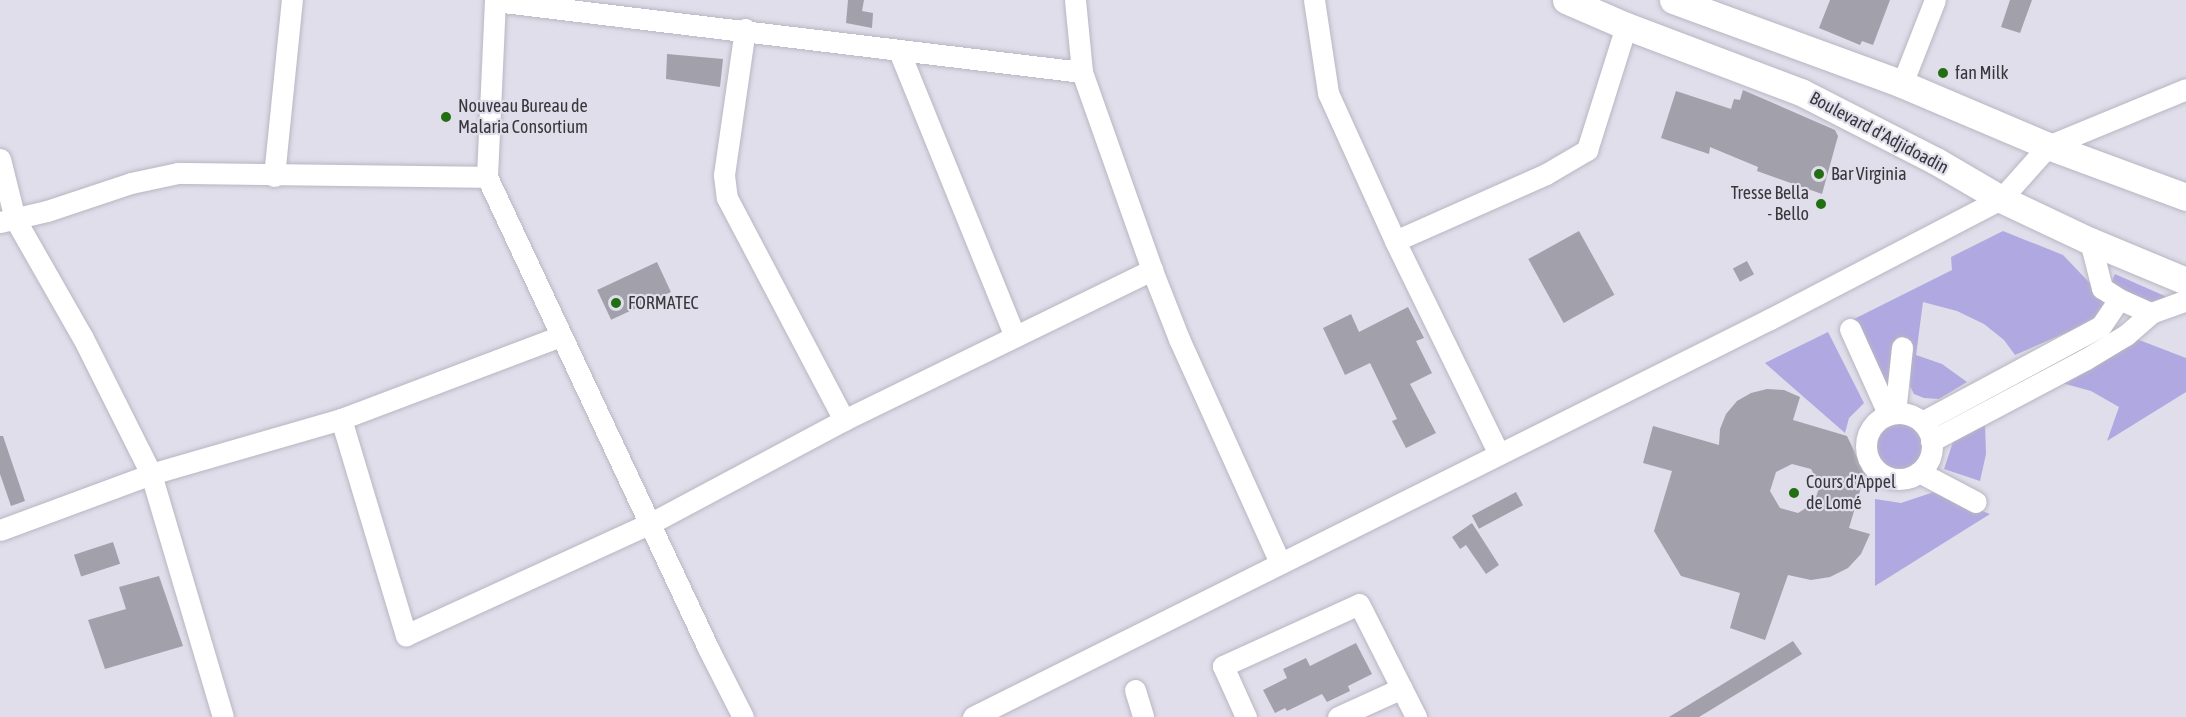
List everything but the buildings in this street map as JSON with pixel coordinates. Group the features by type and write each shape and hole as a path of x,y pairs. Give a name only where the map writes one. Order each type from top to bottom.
{"main road":[{"name":"Boulevard d'Adjidoadin","path":"1566,0 1626,26 1801,92 1936,161 2001,199 2090,242 2186,281"},
{"path":"1673,0 1902,84 2048,146 2186,197"}],"street":[{"path":"274,176 292,0"},
{"path":"743,717 487,177 495,0 1082,72"},
{"path":"1075,0 1082,72 1152,270 1179,339 1280,563"},
{"path":"1314,0 1328,93 1395,241 1499,454"},
{"path":"1902,84 1935,0"},
{"path":"1395,241 1546,174 1587,150 1626,26"},
{"path":"745,29 724,175 727,198 844,420"},
{"path":"899,51 1015,336"},
{"path":"974,717 1770,319 2001,199 2048,146 2186,89"},
{"path":"0,159 7,221 83,338 151,474 223,717"},
{"path":"7,221 131,183 178,173 487,177"},
{"path":"2090,242 2102,288 2119,299 2151,313"},
{"path":"340,419 406,635 651,523 844,420 1152,270"},
{"path":"1924,420 1992,376 2101,326 2119,299"},
{"path":"1931,441 2009,405 2126,335 2151,313 2186,300"},
{"path":"1850,329 1892,413"},
{"path":"0,530 151,474 340,419 561,336"},
{"path":"1892,413 1902,346"},
{"path":"1992,376 2009,405"},
{"path":"1892,413 1924,420 1931,441 1930,457 1919,472 1902,479 1893,478 1876,470 1867,454 1868,435 1878,420 1892,413"},
{"path":"1919,472 1976,502"},
{"path":"1246,717 1223,666 1359,604 1416,717"},
{"path":"1338,717 1402,688"},
{"path":"1134,690 1143,717"}],"shaded area":[{"path":"2003,231 2063,255 2107,301 2091,322 2015,355 2004,340 1984,324 1957,311 1923,302 1916,355 1942,364 1967,382 1939,399 1924,398 1914,394 1910,386 1911,361 1887,398 1852,320 1952,270 1951,257"},
{"path":"2115,274 2165,296 2161,306 2111,284"},
{"path":"1828,332 1864,403 1849,418 1845,433 1765,363"},
{"path":"2134,338 2186,358 2186,392 2107,441 2119,407 2091,391 2062,383"},
{"path":"1898,422 1915,429 1922,446 1915,463 1898,470 1881,463 1874,446 1881,429"},
{"path":"1985,424 1986,454 1980,481 1944,469 1953,442"},
{"path":"1934,492 1990,514 1875,586 1875,499 1901,503"}],"place":[{"name":"fan Milk","path":"1943,73"},
{"name":"Nouveau Bureau de Malaria Consortium","path":"446,117"},
{"name":"Bar Virginia","path":"1819,174"},
{"name":"Tresse Bella - Bello","path":"1821,204"},
{"name":"FORMATEC","path":"616,303"},
{"name":"Cours d'Appel de Lomé","path":"1794,493"}]}
